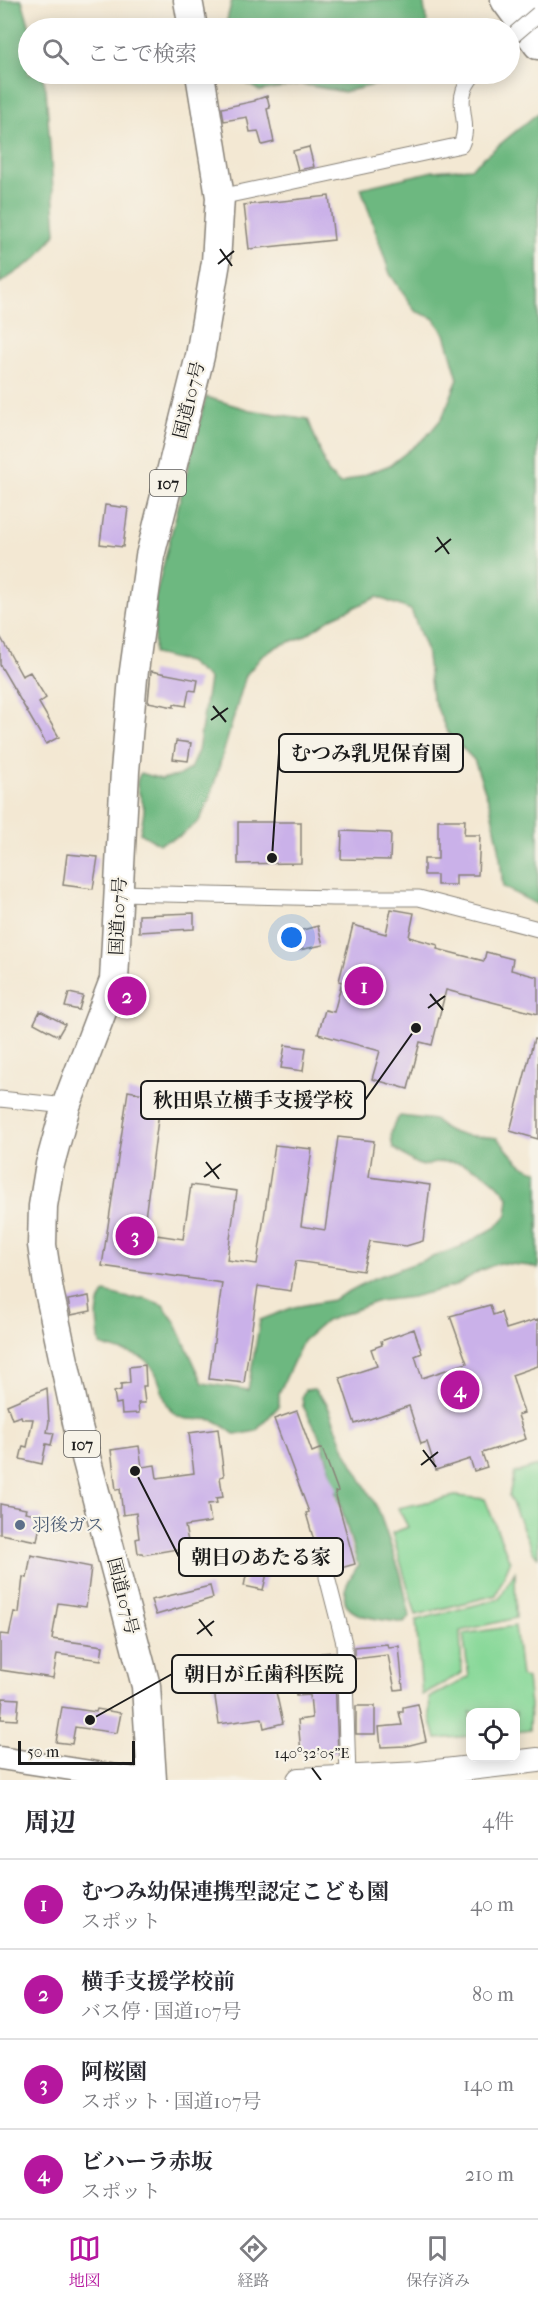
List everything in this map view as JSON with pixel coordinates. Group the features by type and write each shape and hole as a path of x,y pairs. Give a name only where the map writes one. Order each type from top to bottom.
{"highway":[{"path":"188,0 191,18"},
{"path":"505,0 518,18"},
{"path":"534,0 538,5"},
{"path":"520,20 538,45"},
{"name":"国道107号","path":"152,1780 146,1686 78,1427 49,1291 42,1245 43,1206 50,1164 66,1107 114,980 125,771 133,678 150,556 200,356 216,262 220,197 202,84"}],"main road":[{"path":"299,1780 420,1777 538,1760"}],"street":[{"path":"520,29 538,14"},
{"path":"220,197 461,145 465,136 461,94 465,84"},
{"path":"119,892 322,898 419,898 538,929"},
{"path":"0,1099 66,1107"},
{"path":"327,1577 344,1643 348,1778"},
{"path":"0,1758 45,1773 143,1780"}],"green space":[{"path":"0,0 22,0 27,18 18,18 18,84 45,84 46,89 56,233 37,258 0,283"},
{"path":"232,0 423,0 426,18 228,18"},
{"path":"247,84 300,84 260,91"},
{"path":"300,84 379,84 344,92"},
{"path":"538,113 538,905 503,887 499,847 490,805 474,760 447,732 432,696 426,649 411,610 377,597 333,617 303,637 278,646 262,656 246,675 210,798 199,821 180,836 159,844 140,833 144,809 137,787 138,778 141,773 161,779 178,776 190,769 198,751 209,679 188,662 154,654 155,598 206,397 250,410 308,419 328,472 340,484 390,465 426,437 442,418 458,379 445,334 433,318 415,311 390,274 361,188 433,171 471,168"},
{"path":"400,1116 435,1120 449,1131 464,1135 497,1138 515,1159 525,1167 538,1171 538,1269 499,1263 479,1271 455,1286 412,1297 378,1301 326,1321 303,1341 279,1393 279,1406 256,1431 236,1435 213,1420 189,1419 176,1415 166,1402 155,1371 144,1359 100,1345 98,1310 105,1292 129,1298 145,1298 163,1305 175,1322 203,1383 248,1390 260,1320 294,1307 333,1300 372,1279 460,1247 496,1227 507,1215 509,1198 503,1190 488,1176 470,1166 450,1162 420,1165 411,1161 393,1148 392,1131"},
{"path":"314,1389 327,1404 346,1452 378,1509 401,1575 410,1616 404,1623 375,1619 356,1613 345,1601 347,1584 358,1565 321,1439 303,1406 302,1396 305,1390"},
{"path":"538,1466 538,1557 533,1552 509,1496 514,1473"},
{"path":"455,1496 485,1499 510,1562 496,1595 416,1615 392,1533 408,1527 398,1508"},
{"path":"515,1572 516,1618 460,1631 462,1673 422,1695 416,1620 499,1599"},
{"path":"515,1626 521,1676 527,1679 530,1705 529,1730 520,1731 520,1708 466,1708 466,1736 436,1739 430,1716 429,1698 469,1677 463,1634"}],"building":[{"path":"267,96 270,108 267,109 274,142 262,145 258,131 250,132 247,117 224,121 222,108"},
{"path":"309,147 314,167 298,170 293,151"},
{"path":"329,196 334,240 249,249 244,205"},
{"path":"105,505 128,508 123,547 100,544"},
{"path":"0,636 22,676 30,672 46,698 39,703 59,737 46,744 0,665"},
{"path":"151,671 198,680 196,691 189,690 186,706 174,704 174,707 148,702"},
{"path":"176,741 191,743 188,761 173,759"},
{"path":"438,820 465,820 464,835 480,835 478,875 456,875 456,885 437,885 437,875 424,875 424,859 438,859"},
{"path":"238,822 301,822 301,863 238,864"},
{"path":"342,831 391,833 390,860 341,859"},
{"path":"67,854 98,857 93,889 63,885"},
{"path":"391,909 414,913 409,937 438,945 437,949 484,961 486,952 513,959 511,970 538,977 538,1014 446,990 432,1045 420,1042 408,1089 372,1079 380,1051 318,1034 325,1010 334,1012 353,925 386,934"},
{"path":"194,913 194,929 139,932 139,915"},
{"path":"318,926 323,945 299,950 295,932"},
{"path":"69,993 83,996 79,1010 65,1007"},
{"path":"40,1011 65,1024 58,1036 34,1023"},
{"path":"534,1039 538,1040 538,1139 510,1131"},
{"path":"285,1045 306,1048 303,1071 281,1068"},
{"path":"128,1091 161,1097 143,1233 183,1239 191,1185 237,1191 227,1260 257,1264 275,1145 312,1149 301,1226 325,1230 338,1137 374,1141 369,1177 430,1185 423,1241 406,1246 370,1241 363,1271 296,1261 291,1291 258,1286 244,1383 209,1379 222,1283 102,1266"},
{"path":"89,1296 91,1311 71,1315 68,1300"},
{"path":"490,1305 493,1315 501,1312 506,1329 538,1319 538,1366 512,1375 524,1413 518,1415 526,1439 482,1453 487,1467 474,1471 470,1459 436,1470 427,1442 421,1444 409,1406 355,1424 340,1378 377,1366 371,1349 382,1345 381,1341 414,1329 422,1353 415,1356 422,1378 467,1363 450,1316"},
{"path":"145,1365 146,1386 143,1386 145,1403 138,1403 139,1413 122,1414 121,1403 116,1404 114,1392 121,1390 121,1384 130,1383 129,1367"},
{"path":"47,1388 49,1422 47,1432 54,1433 51,1445 46,1444 42,1464 20,1459 23,1446 27,1447 33,1419 22,1419 21,1416 12,1419 7,1405"},
{"path":"297,1411 312,1452 322,1448 338,1491 335,1492 355,1564 334,1570 322,1569 306,1513 309,1512 274,1419"},
{"path":"218,1429 224,1476 220,1477 223,1497 216,1498 217,1503 208,1504 211,1522 185,1526 189,1547 143,1555 138,1553 136,1513 123,1515 120,1489 116,1490 111,1450 139,1446 142,1467 155,1465 157,1478 194,1473 189,1433"},
{"name":"羽後ガス","path":"0,1504 42,1515 37,1541 0,1534"},
{"path":"31,1555 91,1567 86,1607 58,1603 52,1639 103,1646 101,1660 57,1654 53,1678 0,1670 0,1634 9,1635 14,1612 19,1613 23,1577 27,1578"},
{"path":"249,1561 269,1565 263,1590 244,1586"},
{"path":"210,1586 213,1598 156,1615 151,1600"},
{"path":"387,1644 388,1647 399,1646 403,1689 395,1690 388,1655 354,1659 354,1647"},
{"path":"334,1652 338,1752 301,1753 298,1720 312,1718 310,1695 296,1696 295,1674 304,1674 304,1669 310,1669 310,1666 322,1665 321,1653"},
{"path":"269,1671 272,1674 283,1723 264,1728 262,1718 219,1724 212,1677 236,1673 236,1679"},
{"path":"3,1698 19,1699 17,1720 1,1719"},
{"path":"418,1704 426,1741 406,1746 381,1747 379,1727 402,1725 399,1712 403,1712 403,1707"},
{"path":"356,1706 375,1706 375,1734 356,1734"},
{"path":"62,1707 121,1713 117,1733 75,1727 72,1744 56,1742"}],"place":[{"name":"むつみ乳児保育園","path":"272,858"},
{"name":"むつみ幼保連携型認定こども園","path":"364,986"},
{"name":"横手支援学校前","path":"127,996"},
{"name":"秋田県立横手支援学校","path":"416,1028"},
{"name":"阿桜園","path":"135,1236"},
{"name":"ビハーラ赤坂","path":"460,1390"},
{"name":"朝日のあたる家","path":"135,1471"},
{"name":"羽後ガス","path":"20,1525"},
{"name":"朝日が丘歯科医院","path":"90,1720"}]}
